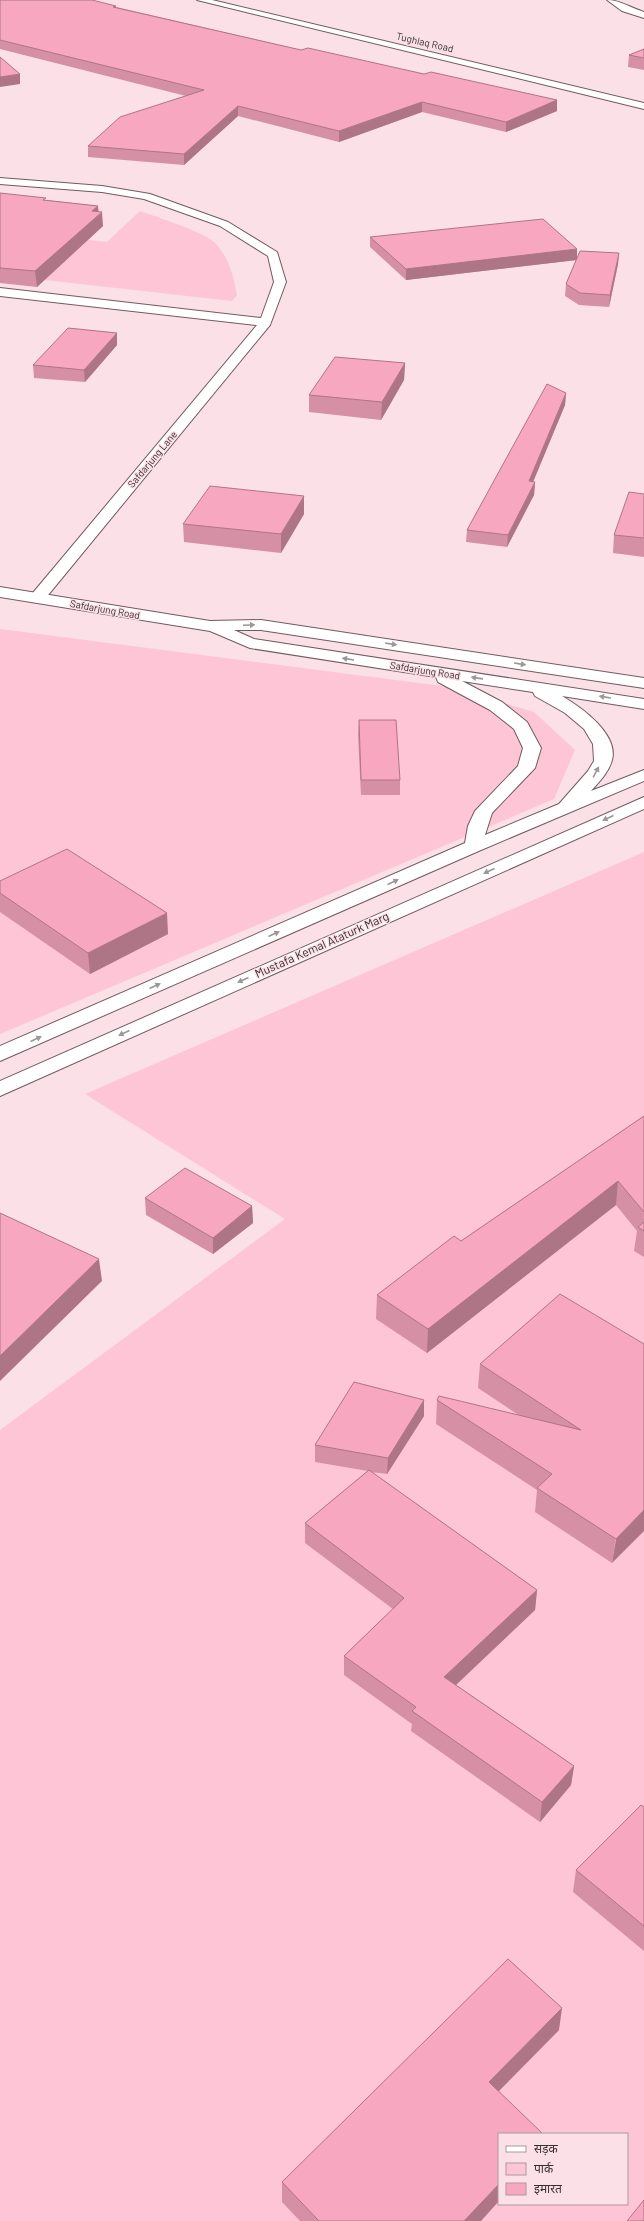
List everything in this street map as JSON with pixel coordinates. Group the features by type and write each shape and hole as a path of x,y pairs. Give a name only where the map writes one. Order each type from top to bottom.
{"main road":[{"name":"Tughlaq Road","path":"201,0 644,106"},
{"name":"Tughlaq Road","path":"222,0 644,101"},
{"path":"610,0 625,10 644,15"},
{"name":"Safdarjung Lane","path":"0,181 102,189 146,196 224,224 273,254 280,282 266,322 38,598"},
{"path":"0,292 266,322"},
{"name":"Safdarjung Road","path":"0,592 210,626 261,625 644,683"},
{"name":"Safdarjung Road","path":"210,626 250,643 644,704"},
{"path":"432,672 496,706 521,726 532,748 526,768 484,811 477,826 474,846"},
{"path":"527,685 561,702 584,720 599,736 601,742 604,755 594,776 561,811"},
{"path":"0,1054 474,846 561,811 644,775"},
{"name":"Mustafa Kemal Ataturk Marg","path":"0,1089 80,1052 644,802"}],"green space":[{"path":"140,211 199,233 214,242 227,260 232,274 237,295 232,301 9,276 79,239 107,242"},
{"path":"0,629 450,687 534,712 575,750 554,799 0,1034"},
{"path":"644,852 644,2221 0,2221 0,1430 285,1219 85,1094"}],"building":[{"path":"0,0 92,0 116,6 113,7 301,50 308,48 424,74 431,72 557,100 506,122 422,102 339,131 238,106 184,154 88,146 120,117 204,90 0,40"},
{"path":"644,49 644,58 629,55"},
{"path":"0,57 20,74 0,77"},
{"path":"0,193 46,198 43,200 98,206 92,211 102,212 35,271 0,268"},
{"path":"543,219 577,249 406,269 370,237"},
{"path":"580,251 619,253 610,295 580,293 566,284"},
{"path":"68,328 117,333 84,370 33,365"},
{"path":"335,357 405,363 382,402 309,395"},
{"path":"547,384 566,393 529,481 535,482 508,535 467,530"},
{"path":"210,486 304,496 281,534 183,524"},
{"path":"629,492 644,494 644,538 614,535"},
{"path":"359,720 396,720 400,780 361,780"},
{"path":"67,849 167,913 88,953 0,893 0,881"},
{"path":"644,1116 644,1212 618,1181 428,1329 377,1295 454,1236 461,1241"},
{"path":"185,1168 252,1206 213,1238 145,1198"},
{"path":"0,1213 99,1259 0,1356"},
{"path":"644,1222 644,1231 638,1227"},
{"path":"560,1294 644,1344 644,1510 616,1539 537,1488 552,1474 437,1400 439,1396 581,1430 480,1364"},
{"path":"354,1382 424,1400 388,1458 315,1445"},
{"path":"369,1470 537,1590 444,1677 574,1766 542,1802 412,1711 416,1707 344,1656 404,1598 305,1523"},
{"path":"641,1805 644,1807 644,1926 576,1870"},
{"path":"508,1959 562,2008 489,2082 542,2133 498,2133 498,2185 464,2221 319,2221 282,2182"},
{"path":"644,2200 644,2221 627,2221"}]}
